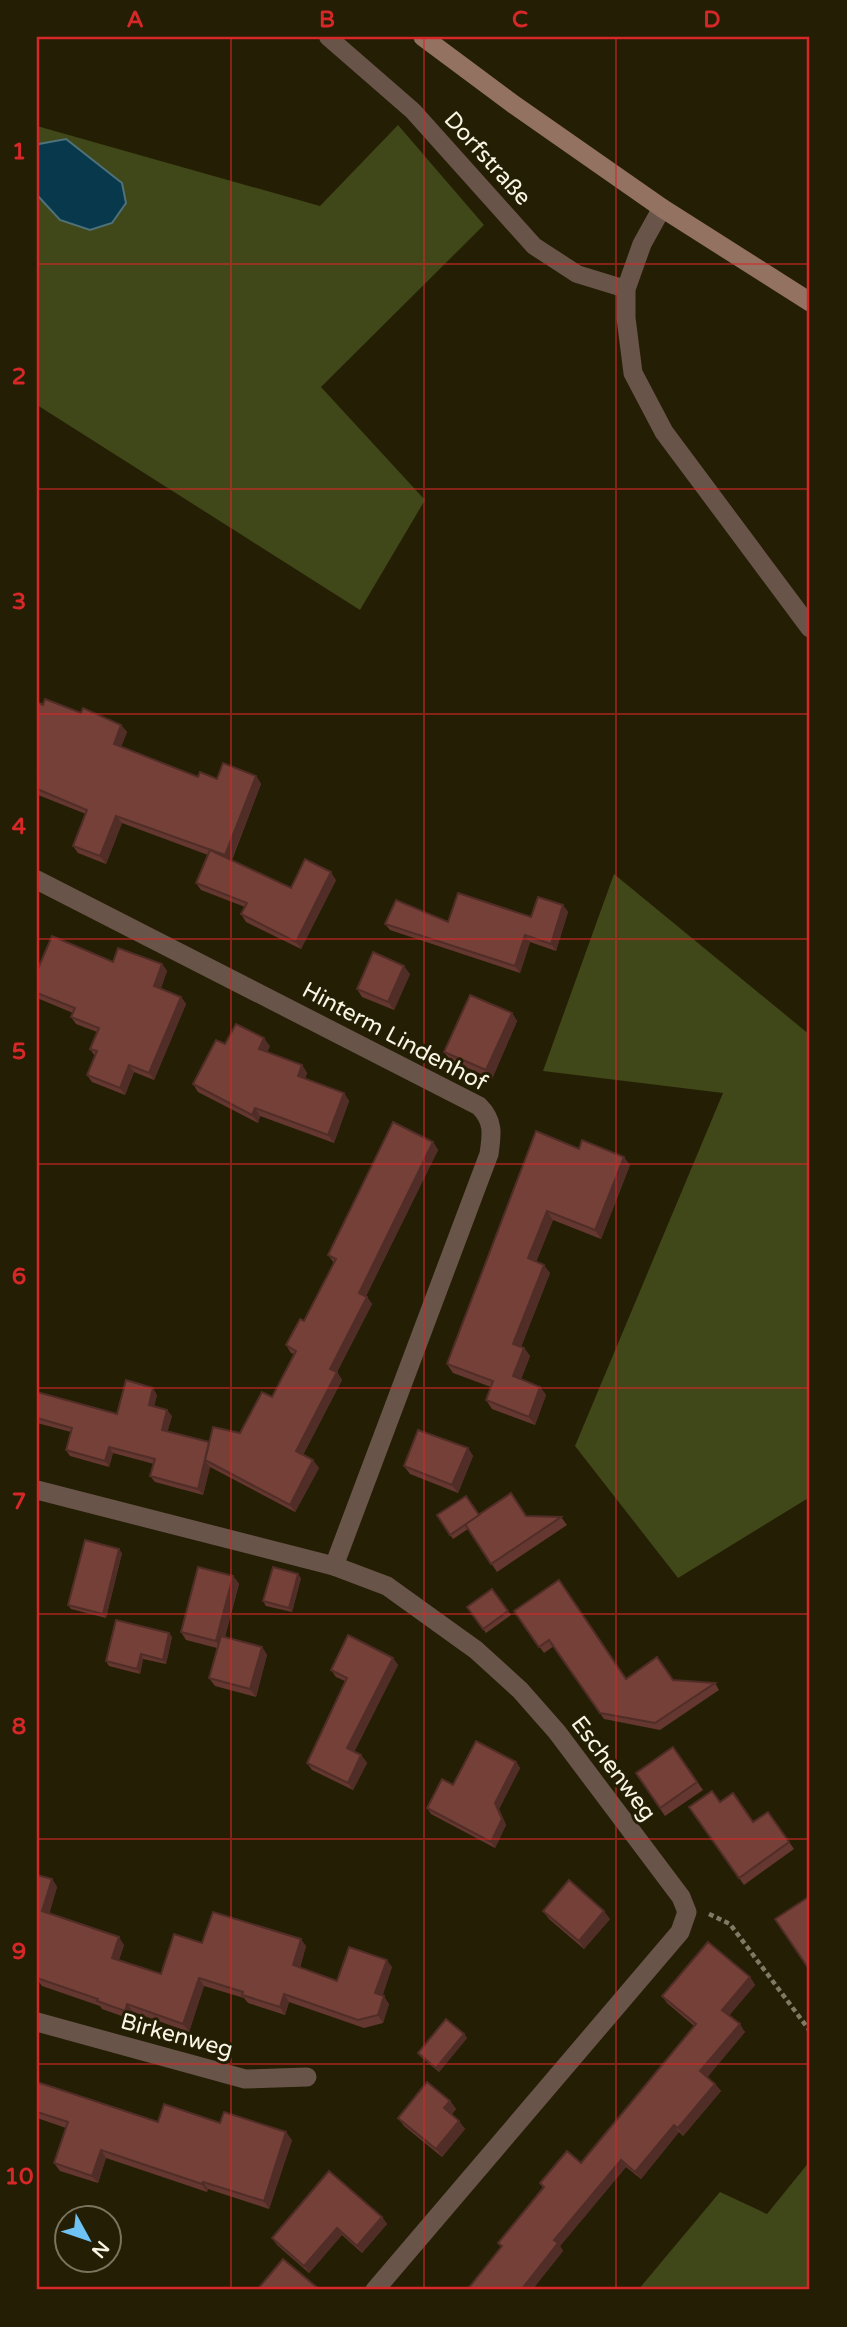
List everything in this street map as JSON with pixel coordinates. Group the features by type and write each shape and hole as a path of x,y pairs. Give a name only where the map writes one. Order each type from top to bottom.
{"main road":[{"path":"423,37 513,104 662,208 810,302"}],"street":[{"path":"662,208 642,244 626,289 626,318 633,373 664,432 810,628"},
{"name":"Hinterm Lindenhof","path":"37,880 480,1106 489,1116 492,1130 489,1154 334,1566"},
{"name":"Eschenweg","path":"37,1490 334,1566 387,1586 476,1650 520,1690 557,1732 681,1897 687,1912"},
{"path":"375,2290 680,1933 687,1912"},
{"name":"Birkenweg","path":"37,2022 245,2079 307,2077"}],"lane":[{"name":"Dorfstraße","path":"328,37 413,111 534,246 577,274 626,289"}],"path":[{"path":"687,1912 712,1914 730,1924 810,2031"}],"green space":[{"path":"398,125 484,225 321,387 425,500 360,610 37,405 37,195 60,220 39,144 37,147 37,126 320,206"},
{"path":"614,874 810,1035 810,1497 678,1578 575,1446 723,1093 543,1071"},
{"path":"810,2161 810,2290 638,2290 720,2192 767,2214"}],"water":[{"path":"66,139 122,183 126,203 112,223 90,230 60,220 37,195 37,147 39,144"}],"building":[{"path":"45,699 81,713 83,708 121,725 114,744 198,777 200,772 217,779 223,763 256,776 225,855 116,816 100,856 73,846 87,810 37,789 37,702 43,705"},
{"path":"210,850 291,888 305,859 331,872 296,942 241,914 247,903 196,883"},
{"path":"458,893 531,917 538,897 563,905 551,944 525,935 515,966 385,924 396,900 448,922"},
{"path":"52,936 113,962 118,948 162,964 154,986 181,997 149,1073 129,1065 120,1088 87,1075 97,1051 90,1049 99,1028 71,1017 75,1008 37,993 37,971"},
{"path":"373,952 404,966 388,1002 357,989"},
{"path":"470,995 512,1013 486,1070 444,1052"},
{"path":"236,1024 264,1038 259,1049 302,1065 298,1076 344,1093 328,1135 255,1108 252,1115 193,1084 216,1040 225,1044"},
{"path":"393,1122 433,1142 359,1293 367,1297 330,1369 337,1372 296,1451 313,1460 290,1505 205,1460 213,1427 240,1433 262,1392 272,1397 296,1351 286,1345 300,1319 304,1321 336,1259 328,1255"},
{"path":"536,1131 579,1149 582,1140 624,1157 595,1230 547,1211 528,1258 544,1265 513,1344 524,1348 513,1376 540,1387 529,1417 486,1400 493,1381 447,1364"},
{"path":"126,1380 153,1388 149,1405 167,1410 162,1430 209,1442 198,1489 150,1476 155,1459 109,1447 105,1461 66,1450 72,1428 37,1418 37,1392 117,1414"},
{"path":"418,1430 468,1448 452,1485 404,1466"},
{"path":"511,1493 526,1516 561,1517 491,1564 465,1524"},
{"path":"466,1496 479,1515 450,1535 437,1515"},
{"path":"85,1540 119,1549 103,1614 68,1605"},
{"path":"198,1567 233,1576 216,1641 181,1632"},
{"path":"273,1567 298,1574 289,1608 263,1601"},
{"path":"559,1580 626,1679 657,1657 673,1680 715,1683 655,1723 600,1713 549,1640 539,1647 514,1611"},
{"path":"492,1589 508,1611 483,1629 467,1607"},
{"path":"116,1620 169,1633 163,1660 141,1654 137,1669 106,1661"},
{"path":"348,1635 393,1658 347,1748 361,1755 348,1783 307,1763 347,1678 331,1670"},
{"path":"221,1636 262,1647 250,1689 209,1678"},
{"path":"476,1741 516,1762 495,1803 502,1819 491,1842 427,1808 442,1779 453,1785"},
{"path":"673,1747 697,1782 660,1808 636,1773"},
{"path":"712,1791 720,1802 733,1793 753,1822 768,1812 789,1842 739,1878 689,1807"},
{"path":"37,1875 52,1879 42,1911 119,1937 112,1958 161,1974 174,1934 202,1943 213,1912 301,1939 293,1965 337,1981 349,1947 387,1960 375,1993 384,1996 378,2015 358,2020 284,1994 280,2007 199,1978 183,2024 127,2004 125,2011 37,1978"},
{"path":"569,1880 604,1911 579,1941 543,1911"},
{"path":"810,1896 810,1969 809,1969 775,1919"},
{"path":"708,1942 750,1977 722,2010 740,2024 700,2071 715,2084 678,2128 674,2125 635,2172 621,2160 554,2240 558,2243 521,2290 467,2290 502,2246 498,2243 544,2187 540,2183 567,2151 581,2163 696,2024 662,1996"},
{"path":"446,2019 464,2034 436,2068 418,2053"},
{"path":"37,2082 158,2122 164,2104 220,2123 224,2112 286,2132 264,2201 203,2182 202,2184 101,2150 92,2176 54,2163 68,2122 37,2112"},
{"path":"427,2082 450,2101 444,2108 459,2121 436,2149 398,2118"},
{"path":"329,2171 382,2217 357,2246 337,2228 304,2266 272,2238"},
{"path":"283,2259 320,2290 257,2290"}]}
